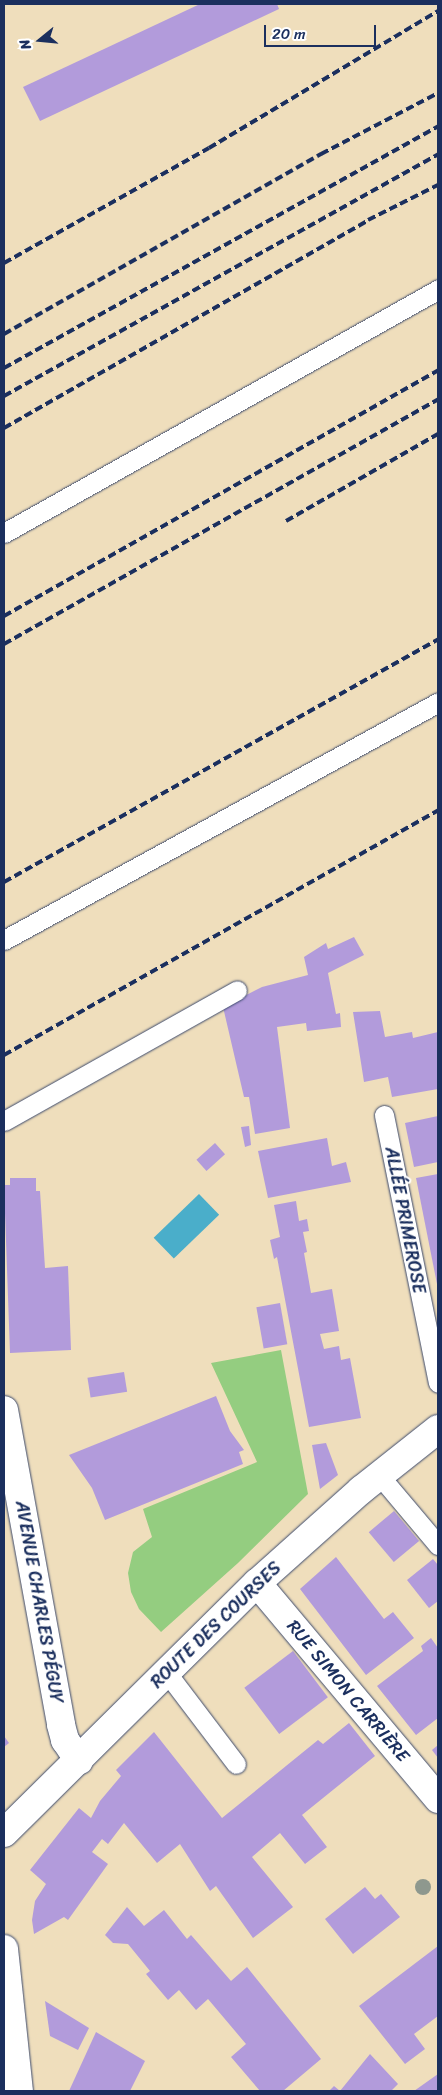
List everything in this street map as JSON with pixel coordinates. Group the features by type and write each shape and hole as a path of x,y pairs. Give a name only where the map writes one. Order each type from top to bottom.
{"street":[{"name":"AVENUE CHARLES PÉGUY","path":"4,1410 61,1725 65,1740 79,1761"},
{"name":"ROUTE DES COURSES","path":"4,1832 79,1761 257,1583 380,1475 438,1428"},
{"name":"RUE SIMON CARRIÈRE","path":"257,1583 438,1799"},
{"path":"4,1949 19,2091"}],"lane":[{"path":"4,533 438,288"},
{"path":"4,940 438,702"},
{"path":"4,1121 236,990"},
{"name":"ALLÉE PRIMEROSE","path":"384,1115 438,1383"},
{"path":"380,1475 438,1545"},
{"path":"167,1673 236,1764"}],"green space":[{"path":"281,1350 308,1494 238,1563 161,1632 139,1609 131,1592 128,1573 133,1552 152,1537 143,1509 257,1462 211,1363"}],"water":[{"path":"199,1194 219,1215 174,1259 154,1238"}],"building":[{"path":"200,4 277,4 279,9 40,121 23,87"},
{"path":"354,937 364,955 328,973 336,1014 340,1013 341,1027 307,1031 306,1023 277,1027 290,1128 255,1134 249,1097 244,1097 223,1007 262,987 308,975 304,957 326,943 328,949"},
{"path":"380,1011 385,1037 412,1032 413,1038 438,1032 438,1089 392,1097 388,1077 364,1082 353,1012"},
{"path":"438,1116 438,1162 414,1167 405,1123"},
{"path":"249,1126 251,1145 245,1147 241,1127"},
{"path":"327,1138 332,1166 346,1162 351,1182 268,1198 258,1151"},
{"path":"215,1143 225,1154 206,1171 196,1160"},
{"path":"438,1174 438,1284 437,1284 416,1178"},
{"path":"10,1178 36,1178 36,1191 40,1191 45,1268 68,1266 71,1350 10,1353 4,1185 10,1185"},
{"path":"296,1201 299,1221 307,1219 309,1231 303,1232 307,1252 304,1253 311,1293 332,1289 339,1331 320,1334 324,1349 339,1346 341,1360 350,1358 361,1418 309,1427 277,1257 274,1259 270,1240 280,1237 274,1205"},
{"path":"280,1303 287,1344 264,1349 256,1307"},
{"path":"124,1372 127,1392 91,1398 87,1378"},
{"path":"216,1396 230,1431 244,1450 239,1452 243,1464 105,1520 92,1488 69,1455"},
{"path":"326,1443 338,1475 320,1489 312,1445"},
{"path":"394,1511 419,1541 394,1562 369,1532"},
{"path":"336,1557 384,1619 393,1612 414,1638 366,1675 300,1589"},
{"path":"433,1559 438,1565 438,1601 429,1608 407,1580"},
{"path":"431,1638 438,1648 438,1718 416,1735 377,1686 423,1651 421,1646"},
{"path":"293,1651 328,1697 279,1734 244,1688"},
{"path":"349,1723 375,1756 302,1815 327,1847 305,1864 280,1833 252,1857 293,1907 253,1938 216,1886 210,1891 180,1844 157,1863 124,1823 108,1844 102,1839 92,1852 108,1864 68,1920 64,1917 34,1934 32,1920 35,1901 46,1884 30,1870 79,1808 91,1818 100,1801 121,1776 116,1770 154,1732 222,1818 318,1740 323,1744"},
{"path":"4,1736 9,1743 4,1747"},
{"path":"438,1745 438,1758 432,1750"},
{"path":"365,1887 375,1899 381,1894 400,1917 353,1954 325,1919"},
{"path":"127,1907 144,1926 164,1910 187,1939 191,1935 231,1981 247,1967 321,2059 283,2091 260,2091 231,2057 246,2044 208,1999 196,2010 179,1990 168,2000 146,1974 150,1971 128,1944 113,1943 105,1935"},
{"path":"438,1946 438,2016 414,2034 425,2049 405,2064 359,2006"},
{"path":"45,2001 89,2028 78,2050 50,2036"},
{"path":"96,2032 145,2061 130,2091 69,2091"},
{"path":"370,2054 398,2084 391,2091 340,2091"},
{"path":"438,2074 438,2091 414,2091"},
{"path":"334,2086 340,2091 329,2091"}],"railway":[{"path":"4,263 209,148 438,11"},
{"path":"4,334 321,154 438,93"},
{"path":"4,368 438,126"},
{"path":"4,396 438,154"},
{"path":"4,428 368,220 438,185"},
{"path":"4,616 438,370"},
{"path":"4,644 438,399"},
{"path":"286,521 438,434"},
{"path":"4,882 438,639"},
{"path":"4,1055 438,810"}]}
